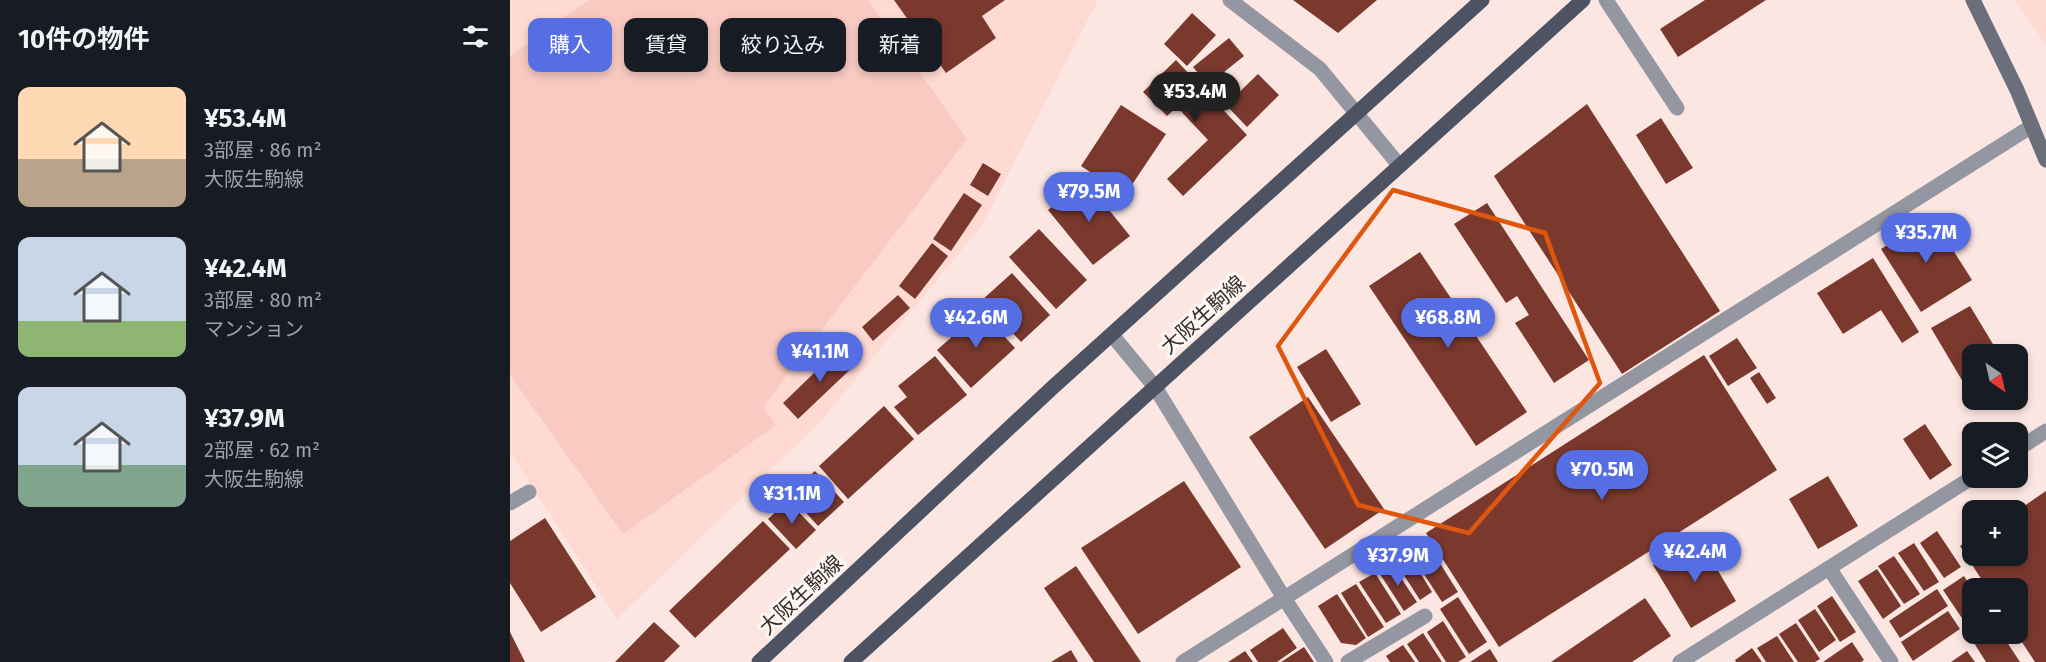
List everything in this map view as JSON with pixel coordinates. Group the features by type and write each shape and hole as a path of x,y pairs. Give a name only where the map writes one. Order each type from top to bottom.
{"main road":[{"name":"大阪生駒線","path":"851,662 1583,0"},
{"name":"大阪生駒線","path":"759,662 1475,2"}],"street":[{"path":"1230,0 1320,69 1399,165"},
{"path":"1606,0 1677,108"},
{"path":"1973,0 2017,90 2046,160"},
{"path":"1184,662 2032,126"},
{"path":"1112,335 1155,387 1284,598 1326,662"},
{"path":"2028,443 2046,431"},
{"path":"1686,660 1962,484"},
{"path":"510,503 529,492"},
{"path":"1829,568 1892,662"},
{"path":"1348,662 1425,615"}],"highlighted area":[{"path":"1393,190 1545,233 1600,383 1469,533 1358,505 1278,346"}],"shaded area":[{"path":"510,0 1098,0 982,225 821,421 617,619 510,452"},
{"path":"589,0 868,0 881,18 858,18 858,72 919,72 967,139 763,407 776,425 623,534 510,375 510,56 528,43 528,72 612,72 612,18 564,18"},
{"path":"2015,0 2046,0 2046,45"}],"building":[{"path":"894,0 1005,0 982,16 996,38 946,73 942,67 942,18 907,18"},
{"path":"1293,0 1377,0 1338,33"},
{"path":"1705,0 1766,0 1678,57 1660,29"},
{"path":"1192,13 1216,35 1187,66 1164,44"},
{"path":"1229,38 1244,56 1208,85 1193,67"},
{"path":"1176,60 1247,135 1183,196 1167,179 1208,140 1177,107 1167,116 1143,92"},
{"path":"1258,74 1279,95 1247,127 1226,105"},
{"path":"1587,104 1720,311 1622,374 1494,176"},
{"path":"1121,105 1166,134 1125,195 1081,166"},
{"path":"1661,118 1693,168 1666,184 1636,135"},
{"path":"983,163 1001,174 988,196 970,185"},
{"path":"1085,180 1130,236 1093,265 1048,210"},
{"path":"964,193 982,205 951,251 933,239"},
{"path":"1487,203 1589,360 1554,383 1515,323 1529,315 1517,296 1506,303 1454,224"},
{"path":"1932,217 1972,280 1921,312 1881,249"},
{"path":"1039,229 1087,280 1056,309 1009,257"},
{"path":"932,243 948,256 915,299 899,286"},
{"path":"1420,252 1527,412 1476,446 1369,286"},
{"path":"1873,258 1919,332 1902,343 1881,310 1843,334 1817,293"},
{"path":"1012,273 1050,315 1021,342 982,300"},
{"path":"898,295 910,308 873,341 862,327"},
{"path":"1970,306 1993,344 1962,344 1962,380 1931,328"},
{"path":"981,311 1015,348 971,388 937,350"},
{"path":"1737,338 1757,368 1728,386 1709,356"},
{"path":"841,347 857,363 798,419 783,403"},
{"path":"1326,349 1361,404 1331,422 1297,367"},
{"path":"1704,355 1777,470 1499,647 1426,533"},
{"path":"935,356 967,395 918,435 894,407 907,397 898,386"},
{"path":"1759,372 1776,398 1767,404 1750,378"},
{"path":"1308,397 1384,509 1325,549 1249,437"},
{"path":"884,406 914,439 848,499 819,466"},
{"path":"1925,424 1952,465 1930,480 1903,439"},
{"path":"815,471 844,502 818,526 789,494"},
{"path":"1828,476 1858,526 1818,549 1789,499"},
{"path":"1184,481 1241,567 1138,634 1081,548"},
{"path":"2046,491 2046,662 2035,662 2023,644 2028,644 2028,578 1981,578 1973,566 2028,566 2028,503"},
{"path":"788,501 816,530 796,549 768,519"},
{"path":"545,518 596,597 541,632 510,583 510,541"},
{"path":"763,521 790,549 695,638 669,611"},
{"path":"1937,531 1961,567 1944,578 1920,543"},
{"path":"1698,537 1736,601 1691,628 1653,565"},
{"path":"1426,541 1458,592 1442,602 1409,551"},
{"path":"1914,543 1939,582 1924,591 1898,553"},
{"path":"1409,555 1432,592 1420,600 1396,563"},
{"path":"1894,556 1920,594 1904,604 1878,566"},
{"path":"1391,563 1417,602 1404,611 1378,571"},
{"path":"1076,566 1141,662 1094,662 1044,588"},
{"path":"1877,569 1901,606 1883,619 1858,581"},
{"path":"1375,573 1401,614 1386,623 1359,582"},
{"path":"1964,576 1965,578 1962,578 1962,618 1943,590"},
{"path":"1356,584 1384,627 1368,637 1341,593"},
{"path":"1937,589 1948,606 1900,638 1889,621"},
{"path":"1337,594 1366,638 1356,645 1341,643 1318,606"},
{"path":"1832,596 1856,632 1840,642 1817,606"},
{"path":"1458,597 1487,642 1469,654 1440,609"},
{"path":"1645,598 1671,636 1632,662 1551,662"},
{"path":"1815,609 1836,640 1819,652 1798,620"},
{"path":"1948,611 1960,629 1913,661 1901,642"},
{"path":"1443,621 1466,657 1458,662 1446,662 1427,632"},
{"path":"654,622 680,646 664,662 615,662"},
{"path":"1796,623 1820,659 1815,662 1798,662 1779,634"},
{"path":"1283,628 1297,648 1277,662 1258,662 1250,650"},
{"path":"510,632 525,662 510,662"},
{"path":"1423,633 1442,662 1419,662 1407,644"},
{"path":"1777,636 1794,662 1766,662 1757,648"},
{"path":"1852,642 1864,660 1861,662 1823,662"},
{"path":"1975,644 2008,644 2020,662 1986,662"},
{"path":"1403,645 1415,662 1390,662 1386,656"},
{"path":"1304,647 1314,662 1281,662"},
{"path":"1752,648 1762,662 1736,662 1735,660"},
{"path":"1490,649 1498,662 1470,662"},
{"path":"1071,650 1078,662 1051,662"},
{"path":"1245,651 1253,662 1228,662"},
{"path":"1967,651 1975,662 1951,662"}]}
